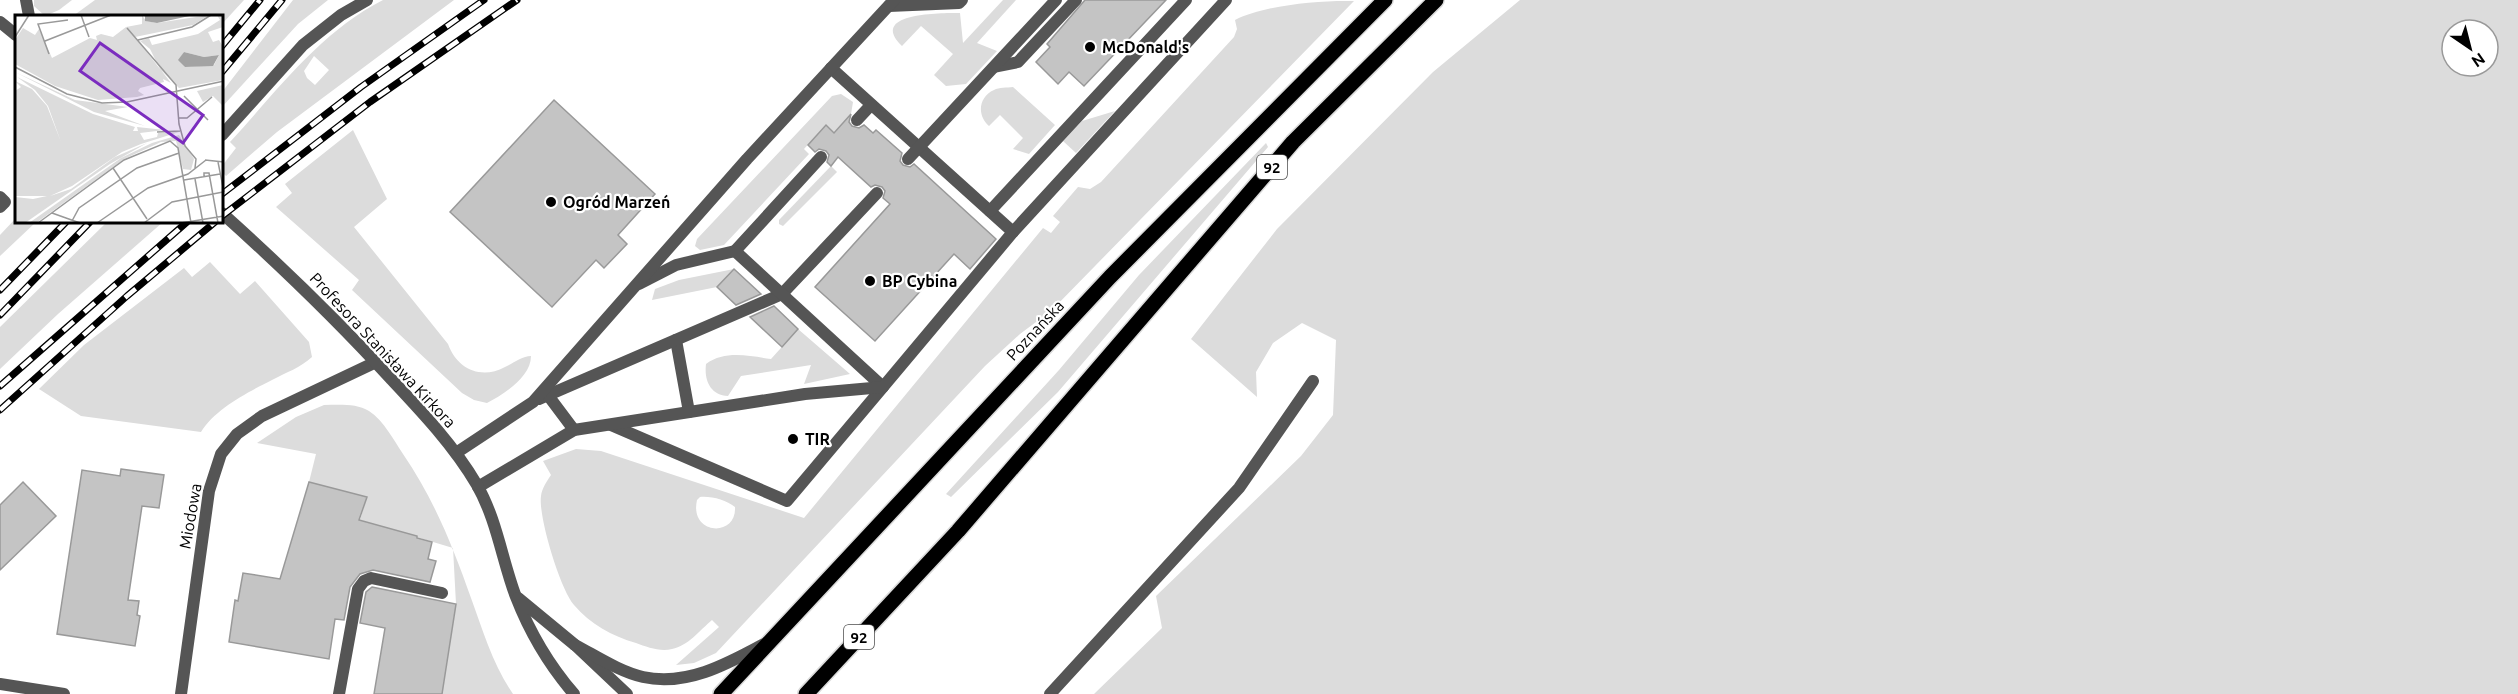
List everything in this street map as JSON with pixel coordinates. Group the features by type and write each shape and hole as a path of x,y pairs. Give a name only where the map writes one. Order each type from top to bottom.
{"main road":[{"name":"Poznańska","path":"721,694 1110,277 1385,0"},
{"name":"92","path":"806,694 966,523 1293,142 1436,0"}],"street":[{"path":"26,0 29,15"},
{"path":"224,133 303,45 341,15 367,0"},
{"path":"546,393 697,215 891,3 959,3 962,0"},
{"path":"908,159 1056,0"},
{"path":"994,67 1018,62 1076,0"},
{"path":"990,211 1186,0"},
{"path":"610,424 787,501 1013,232 1221,2"},
{"path":"0,22 15,34"},
{"path":"831,68 1013,232"},
{"path":"857,120 872,105"},
{"path":"639,284 676,265 735,251 821,157"},
{"path":"456,453 546,393 782,294 877,193"},
{"path":"0,197 5,202 0,207"},
{"name":"Profesora Stanisława Kirkora","path":"224,215 280,266 376,362 456,453 478,487 498,536 516,597 530,630 544,654 574,694"},
{"path":"735,251 883,387"},
{"path":"676,340 689,412"},
{"name":"Miodowa","path":"181,694 209,491 222,453 237,434 262,416 376,362"},
{"path":"1050,694 1239,488 1313,381"},
{"path":"478,487 574,430 805,394 883,387"},
{"path":"546,393 574,430"},
{"path":"339,694 358,589 364,581 371,578 442,593"},
{"path":"516,597 575,645 627,694"},
{"path":"575,645 643,677 679,678 717,669 772,639"},
{"path":"0,684 64,694"}],"shaded area":[{"path":"34,0 72,0 47,15 44,15 34,6"},
{"path":"95,0 244,0 224,22 224,15 74,15"},
{"path":"293,0 328,0 298,24 224,105 224,89"},
{"path":"383,0 454,0 277,132 226,176 224,163 236,148 230,142 300,64 360,13","holes":["314,56 329,70 315,85 307,78 304,71"]},
{"path":"1003,0 1016,0 977,43 997,51 966,84 946,86 934,75 953,54 921,26 902,46 894,35 894,26 912,17 925,14 960,13 963,43"},
{"path":"1520,0 2518,0 2518,694 1094,694 1162,628 1156,596 1301,456 1333,415 1336,340 1302,323 1273,343 1256,372 1257,397 1191,339 1277,229 1433,72"},
{"path":"1354,1 1052,310 1020,334 985,366 716,653 694,663 676,665 719,627 712,620 683,645 667,650 649,647 610,633 594,624 574,605 568,597 546,535 541,496 551,475 543,461 576,449 601,451 804,518 1043,228 1051,233 1060,222 1053,216 1078,187 1090,189 1101,182 1234,37 1237,29 1235,20 1277,7","holes":["700,497 723,500 735,507 734,517 729,524 722,528 706,526 696,512 697,500"]},
{"path":"1013,87 1055,125 1029,154 1013,149 1023,138 1000,115 989,126 982,117 982,102 989,93 998,88"},
{"path":"841,94 853,102 851,114 834,133 826,125 804,149 809,154 724,245 700,250 695,246 697,239 832,96"},
{"path":"1115,111 1076,153 1063,141 1082,121"},
{"path":"353,130 387,199 354,227 448,344 457,360 471,370 487,372 496,371 521,358 531,356 530,364 522,378 487,403 474,400 462,393 352,290 359,280 276,207 292,193 285,184"},
{"path":"1266,143 1268,147 1058,392 951,497 946,494 1059,370 1139,275"},
{"path":"831,166 837,172 783,226 779,224 779,220"},
{"path":"15,219 15,224 34,224 0,256 0,235"},
{"path":"105,224 161,224 58,314 0,369 0,327"},
{"path":"210,262 240,294 255,281 309,342 312,357 233,402 215,416 201,432 81,416 39,389 84,345 184,268 192,277"},
{"path":"734,269 717,287 652,300 655,289 679,280"},
{"path":"798,329 850,374 804,384 811,365 741,376 728,396 717,393 709,386 706,364 729,355 771,359"},
{"path":"324,405 358,407 369,411 379,420 392,436 424,488 452,548 360,520 367,497 309,482 316,454 257,443 296,417"},
{"path":"453,550 489,648 513,694 442,694 456,604"}],"building":[{"path":"1085,0 1166,0 1084,86 1069,72 1058,84 1036,62 1050,47 1047,44"},
{"path":"554,100 655,194 618,235 627,244 604,268 596,260 552,307 450,212"},
{"path":"851,114 849,122 852,126 859,128 864,125 873,133 876,130 902,153 900,161 903,165 910,167 914,164 996,239 970,269 954,254 875,341 815,287 890,204 883,198 885,191 882,187 875,185 871,187 838,157 831,166 827,162 829,155 826,151 819,149 815,152 808,145 826,125 834,133"},
{"path":"734,269 761,294 736,305 717,287"},
{"path":"774,306 798,329 782,347 750,317"},
{"path":"121,469 164,475 159,508 142,506 128,600 139,601 137,615 140,616 135,646 57,634 82,470 120,476"},
{"path":"23,482 56,516 0,570 0,505"},
{"path":"309,482 367,497 359,520 432,542 428,559 436,561 430,582 373,570 360,574 350,587 344,620 335,619 329,659 229,642 235,600 238,601 243,573 280,579"},
{"path":"372,587 456,604 442,694 374,694 385,628 360,623 366,592"}],"railway":[{"path":"224,44 260,0"},
{"path":"224,70 282,0"},
{"path":"224,192 361,87 484,0"},
{"path":"224,214 370,102 517,0"},
{"path":"0,290 64,224"},
{"path":"0,315 88,224"},
{"path":"0,386 185,224"},
{"path":"0,410 127,296 213,224"}],"place":[{"name":"McDonald's","path":"1090,47"},
{"name":"Ogród Marzeń","path":"551,202"},
{"name":"BP Cybina","path":"870,281"},
{"name":"TIR","path":"793,439"}]}
